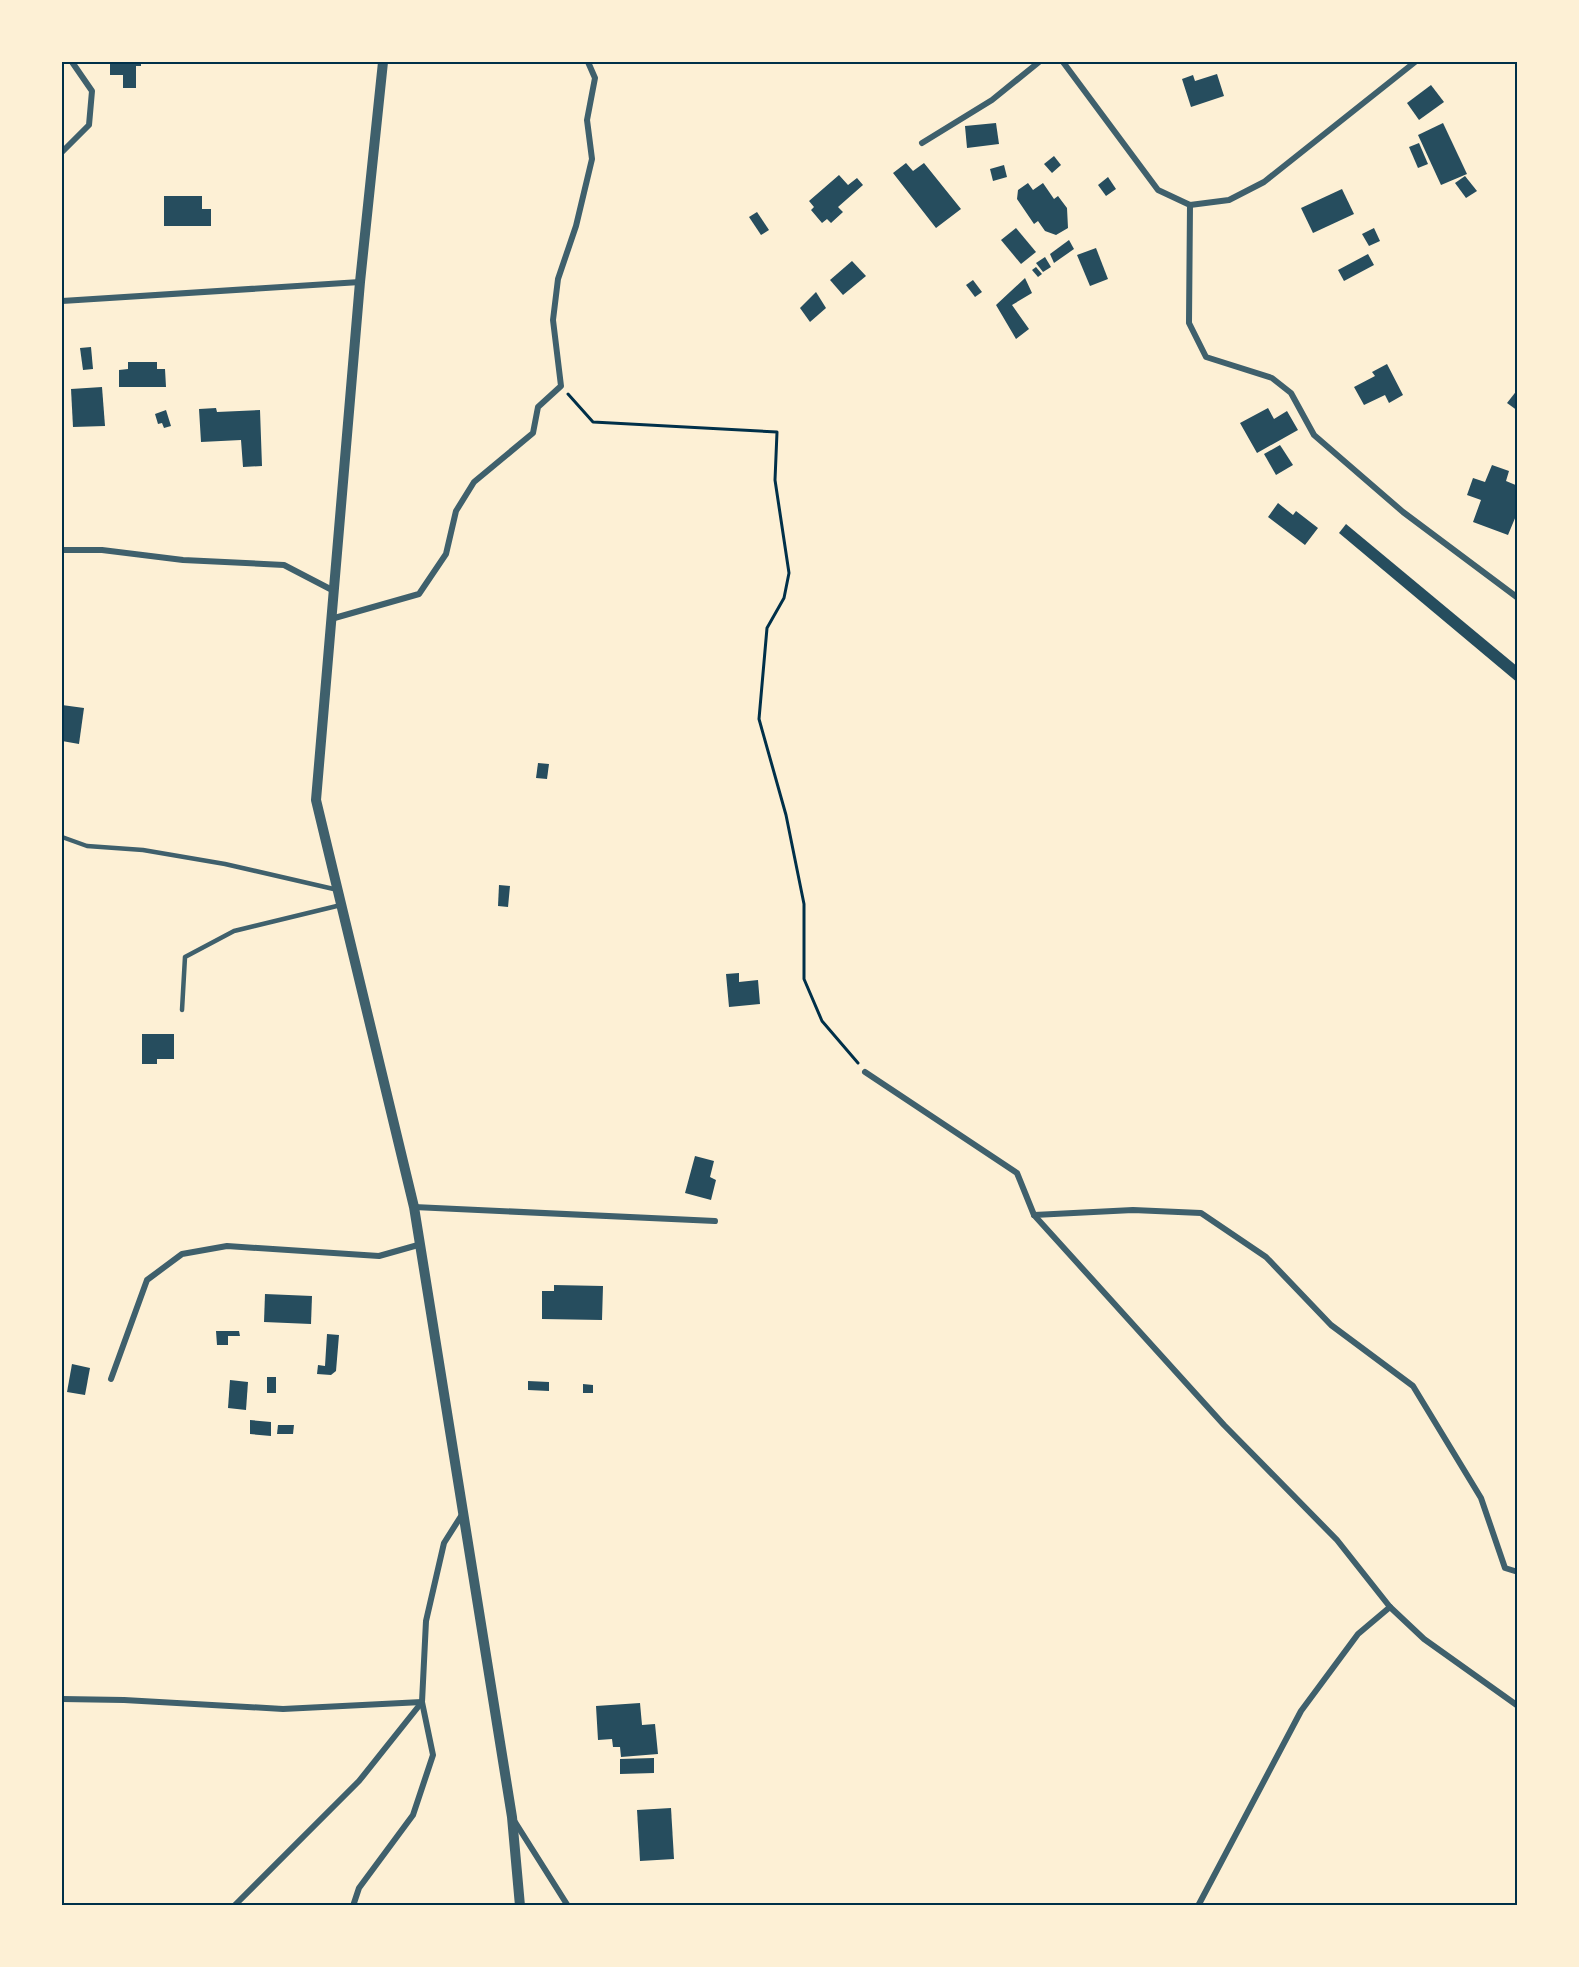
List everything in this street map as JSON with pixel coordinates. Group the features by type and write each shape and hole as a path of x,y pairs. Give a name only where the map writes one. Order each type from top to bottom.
{"street":[{"path":"62,152 89,125 92,91 72,62"},
{"path":"383,62 360,282 316,801 414,1207 418,1245 464,1512 512,1817 520,1905"},
{"path":"331,619 419,594 446,555 456,511 474,482 532,433 538,407 561,386 553,320 558,279 576,226 592,159 587,120 595,78 588,62"},
{"path":"922,143 992,100 1039,62"},
{"path":"1063,62 1158,190 1190,205 1229,200 1264,182 1415,62"},
{"path":"1190,205 1189,323 1206,357 1272,378 1291,393 1314,435 1403,512 1518,598"},
{"path":"62,301 360,282"},
{"path":"62,550 102,549 183,560 284,565 334,591"},
{"path":"865,1072 1017,1173 1034,1215 1224,1425 1337,1540 1390,1606 1424,1640 1518,1706"},
{"path":"414,1207 715,1221"},
{"path":"1034,1215 1133,1210 1201,1213 1266,1257 1331,1324 1413,1386 1481,1498 1505,1568 1518,1572"},
{"path":"111,1379 147,1280 182,1254 227,1246 379,1257 418,1245"},
{"path":"353,1905 359,1888 413,1815 433,1755 422,1702 426,1622 444,1543 464,1512"},
{"path":"1198,1905 1301,1711 1358,1634 1390,1606"},
{"path":"62,1699 124,1700 283,1709 422,1702"},
{"path":"234,1905 359,1781 422,1702"},
{"path":"512,1817 568,1905"}],"lane":[{"path":"62,837 87,846 143,850 184,857 338,890"},
{"path":"182,1010 185,957 234,931 341,904"}],"path":[{"path":"561,386 594,422 777,432 775,480 789,573 784,598 767,628 759,719 786,815 804,904 804,979 822,1021 865,1072"}],"building":[{"path":"110,62 141,62 141,66 136,66 136,88 123,88 123,75 110,75"},
{"path":"1217,74 1224,96 1191,107 1182,79 1193,75 1195,81"},
{"path":"1431,85 1444,102 1419,120 1407,103"},
{"path":"996,123 999,144 967,148 965,126"},
{"path":"1443,123 1467,174 1441,185 1418,135"},
{"path":"1419,143 1428,164 1418,168 1409,147"},
{"path":"1054,156 1061,165 1052,173 1044,164"},
{"path":"906,163 913,171 924,163 961,209 936,228 893,173"},
{"path":"1004,165 1007,177 993,181 990,169"},
{"path":"839,175 848,185 857,178 863,185 838,207 843,212 831,223 827,219 822,223 811,210 814,207 809,201"},
{"path":"1465,176 1477,191 1466,198 1455,183"},
{"path":"1108,177 1116,189 1106,196 1098,185"},
{"path":"1028,183 1033,190 1043,183 1054,199 1058,196 1067,208 1068,228 1056,235 1045,231 1038,221 1034,224 1017,199 1018,190"},
{"path":"1342,189 1354,214 1313,233 1301,208"},
{"path":"164,196 202,196 202,209 211,209 211,226 164,226"},
{"path":"757,212 769,230 761,235 749,217"},
{"path":"1016,228 1036,252 1021,264 1001,240"},
{"path":"1374,228 1380,241 1369,246 1362,234"},
{"path":"1069,240 1074,249 1054,263 1050,254"},
{"path":"1096,248 1108,279 1090,286 1077,255"},
{"path":"1368,254 1374,265 1344,281 1338,270"},
{"path":"1045,257 1051,267 1043,272 1036,263"},
{"path":"852,261 866,276 843,295 830,280"},
{"path":"1036,267 1042,274 1038,277 1032,270"},
{"path":"1025,278 1032,293 1012,305 1029,329 1016,339 996,305"},
{"path":"973,280 982,292 975,297 966,285"},
{"path":"816,292 826,308 810,322 800,308"},
{"path":"91,347 93,369 83,370 80,348"},
{"path":"128,362 157,362 157,369 165,369 166,387 119,387 119,370 128,369"},
{"path":"1387,364 1403,395 1389,403 1385,395 1364,405 1354,387 1375,376 1372,372"},
{"path":"102,387 105,426 73,427 71,389"},
{"path":"1518,389 1518,411 1507,403"},
{"path":"216,408 217,412 260,410 262,466 243,467 241,440 201,442 199,409"},
{"path":"1268,408 1274,419 1287,411 1298,430 1257,453 1240,423"},
{"path":"166,410 171,426 164,428 162,423 158,424 155,414"},
{"path":"1280,445 1293,465 1276,475 1264,454"},
{"path":"1492,465 1509,471 1506,481 1518,486 1518,511 1508,535 1473,522 1481,500 1467,495 1473,478 1485,482"},
{"path":"1278,503 1293,515 1296,511 1318,528 1305,545 1268,517"},
{"path":"1346,524 1518,667 1518,683 1339,533"},
{"path":"62,705 84,708 79,744 62,741"},
{"path":"538,763 549,764 547,779 536,778"},
{"path":"499,885 510,886 508,907 498,906"},
{"path":"739,973 739,982 758,980 760,1004 729,1007 726,974"},
{"path":"142,1034 174,1034 174,1059 157,1059 157,1064 142,1064"},
{"path":"695,1156 714,1161 710,1177 716,1180 711,1200 685,1193"},
{"path":"554,1285 603,1286 602,1320 542,1319 542,1291 554,1291"},
{"path":"265,1294 312,1296 311,1324 264,1322"},
{"path":"216,1331 239,1331 240,1336 228,1336 228,1345 217,1345"},
{"path":"327,1334 339,1335 336,1371 331,1375 317,1374 318,1365 325,1366"},
{"path":"72,1364 90,1368 85,1395 67,1392"},
{"path":"267,1377 276,1377 276,1393 267,1393"},
{"path":"230,1380 248,1382 246,1410 228,1408"},
{"path":"528,1381 549,1382 549,1391 528,1390"},
{"path":"583,1384 593,1385 593,1393 583,1393"},
{"path":"250,1420 271,1422 271,1436 250,1434"},
{"path":"278,1425 294,1425 293,1434 277,1434"},
{"path":"640,1703 642,1725 655,1724 658,1754 621,1757 620,1747 613,1747 612,1739 598,1740 596,1706"},
{"path":"654,1758 654,1773 620,1774 620,1759"},
{"path":"671,1808 674,1859 640,1861 637,1810"}]}
